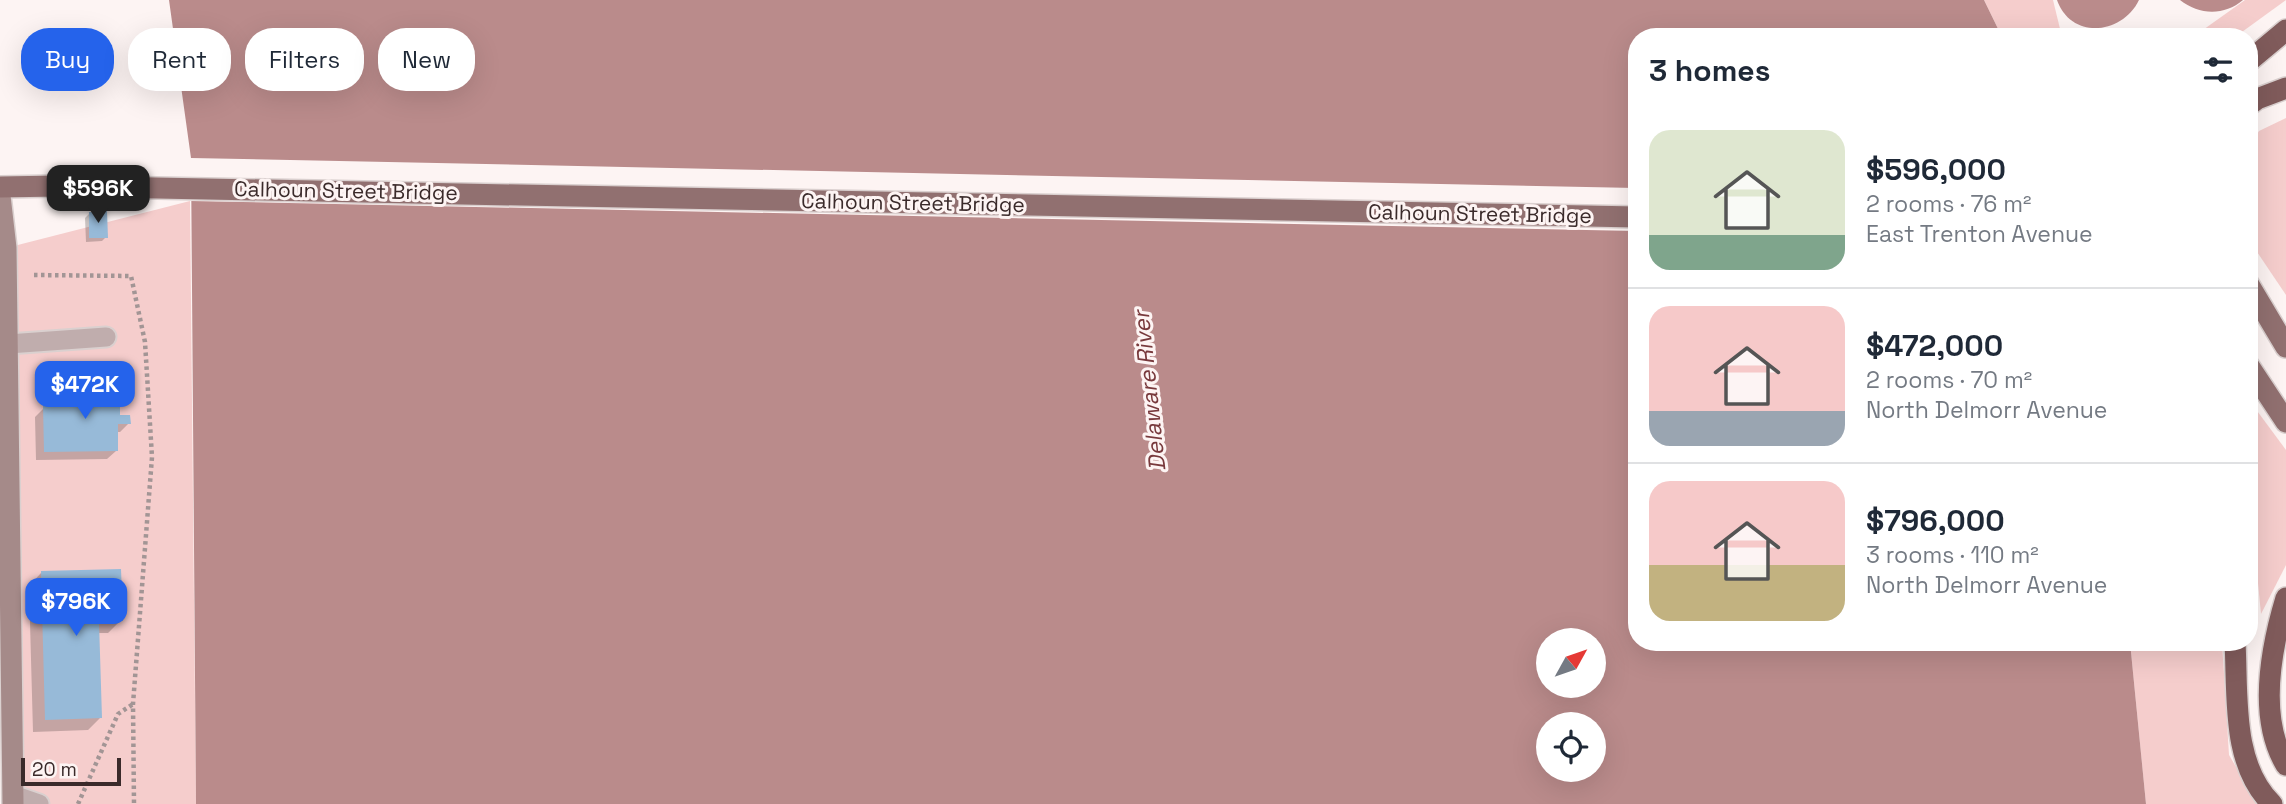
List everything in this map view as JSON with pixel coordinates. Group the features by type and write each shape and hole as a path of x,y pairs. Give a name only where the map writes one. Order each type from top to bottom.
{"highway":[{"path":"2258,53 2286,30"},
{"path":"2258,99 2286,88"},
{"path":"2286,598 2274,636 2269,691 2274,738 2286,765"},
{"path":"2236,651 2242,747 2251,773 2272,804"}],"main road":[{"name":"Calhoun Street Bridge","path":"0,187 191,188 1628,217"},
{"path":"0,196 6,248 13,799"},
{"path":"2258,300 2286,347"},
{"path":"2258,380 2286,422"}],"lane":[{"path":"8,344 106,337"},
{"path":"13,799 39,804"}],"path":[{"path":"34,275 131,276 145,342 152,457 133,704 134,804"},
{"path":"78,804 118,714 133,704"}],"shaded area":[{"path":"1984,0 2053,0 2060,28 1998,28"},
{"path":"2245,0 2286,0 2247,28 2206,28"},
{"path":"2286,118 2286,295 2258,253 2259,131"},
{"path":"190,201 196,804 14,804 6,248"},
{"path":"2258,412 2286,450 2286,565 2261,614 2258,583"},
{"path":"2131,651 2223,651 2229,755 2258,804 2146,804"}],"water":[{"name":"Delaware River","path":"169,0 1984,0 1998,28 1628,28 1628,651 2131,651 2146,804 196,804 191,158 182,91 231,91 231,28 173,28"},
{"path":"2057,0 2139,0 2121,20 2097,28 2073,22"},
{"path":"2180,0 2243,0 2228,9 2212,12 2195,9"}],"pier":[{"path":"191,158 1628,188 1628,231 190,201"}],"building":[{"path":"107,211 108,238 89,238 89,212"},
{"path":"79,378 107,378 107,401 120,401 120,415 130,415 131,424 118,424 118,451 44,452 43,406 79,406"},
{"path":"121,569 123,621 99,622 102,718 45,720 41,571"}]}
